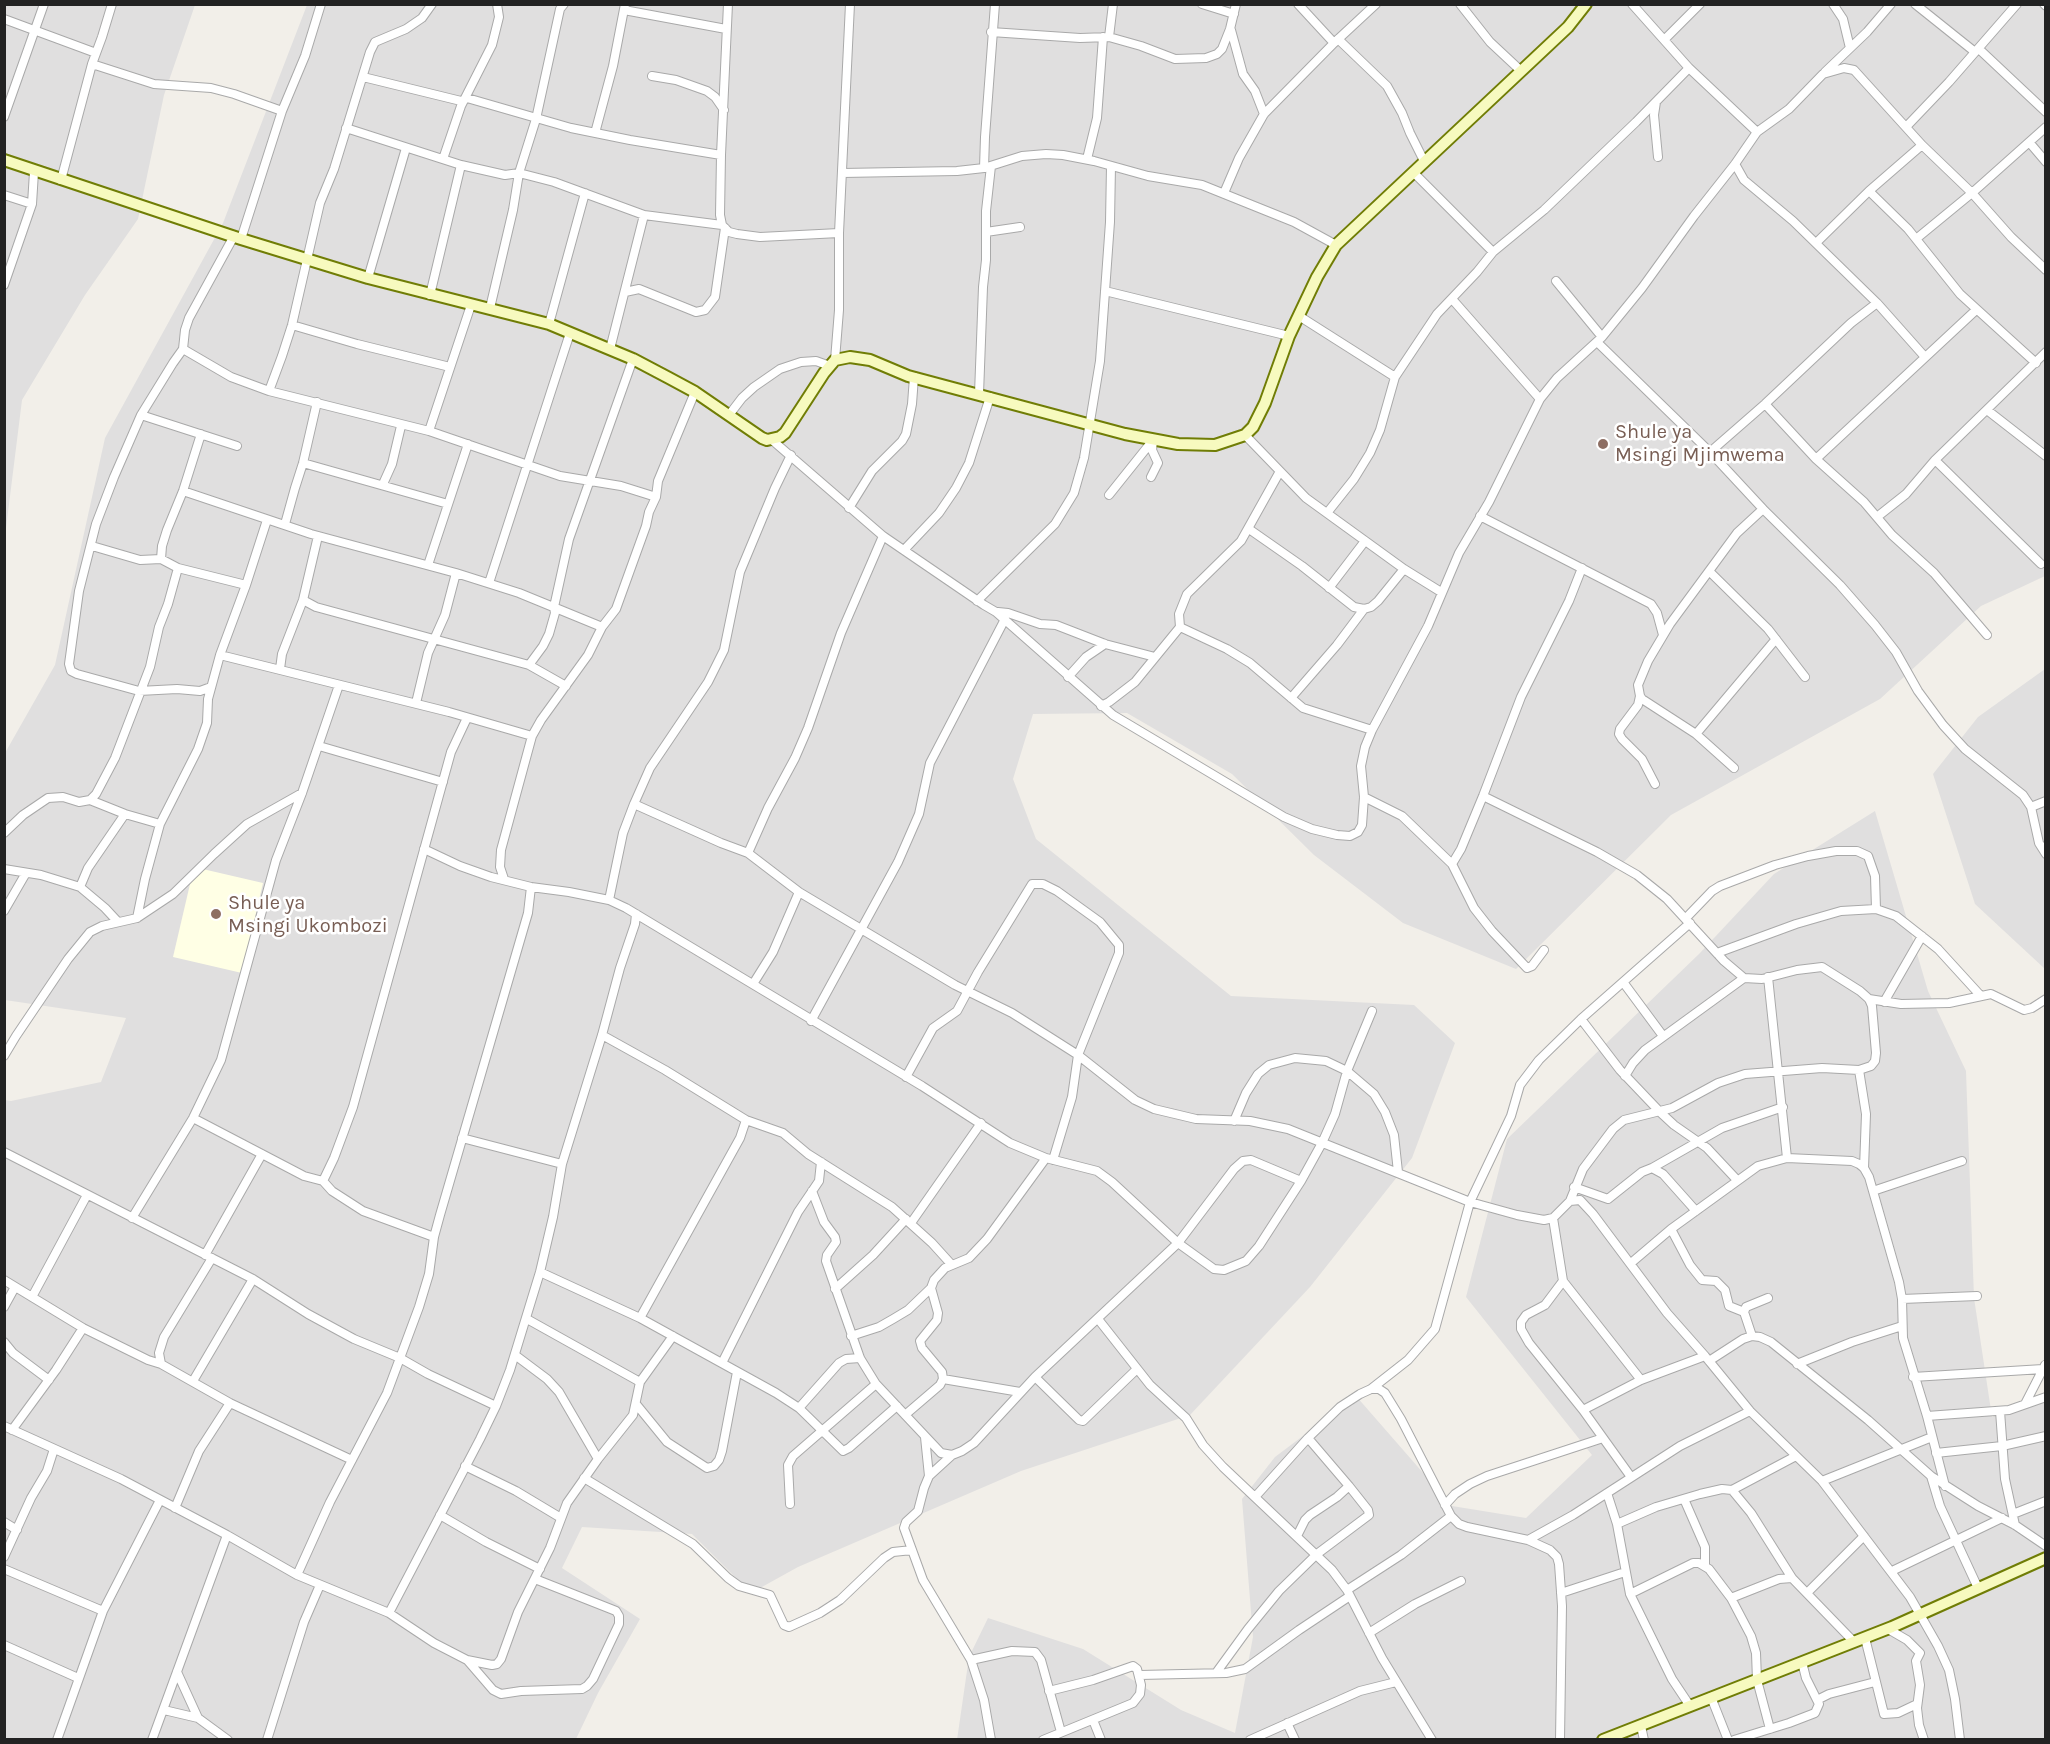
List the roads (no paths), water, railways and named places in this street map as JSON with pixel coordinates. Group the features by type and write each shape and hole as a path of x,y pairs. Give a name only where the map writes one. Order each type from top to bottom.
{"street":[{"path":"4,117 44,4"},
{"path":"61,180 92,64 112,4"},
{"path":"211,687 200,691 177,689 139,691 77,674 69,668 79,591 96,524 141,415 183,349 189,318 237,238 282,111 305,56 321,4"},
{"path":"268,391 292,325 320,203 334,169 375,42 406,29 422,18 432,4"},
{"path":"443,159 461,106 492,45 499,17 497,4"},
{"path":"489,308 513,210 519,173 536,119 560,9 564,4"},
{"path":"625,292 646,290 696,312 705,310 715,297 723,227 720,215 721,155 728,4"},
{"path":"772,440 786,433 832,363 839,310 839,233 850,4"},
{"path":"904,550 939,513 969,463 984,395 991,33 995,4"},
{"path":"1087,159 1097,118 1106,37 1113,4"},
{"path":"1202,4 1234,14"},
{"path":"991,33 1106,37 1141,46 1175,59 1206,58 1217,54 1227,39 1236,4"},
{"path":"1298,4 1387,86 1424,161"},
{"path":"1224,193 1239,158 1264,114 1376,4"},
{"path":"1460,4 1490,42 1520,70"},
{"path":"729,415 754,387 780,369 801,362 832,363 850,357 870,360 914,377 1153,440 1178,444 1215,445 1245,435 1253,426 1265,403 1289,336 1320,269 1336,245 1568,27 1586,4"},
{"path":"1632,4 1689,68 1757,132"},
{"path":"1664,40 1700,4"},
{"path":"1833,4 1842,18 1850,48"},
{"path":"4,160 34,172 237,238 368,278 549,324 633,359 695,392 762,438 772,440 883,536 1005,619 1101,706 1126,724 1284,817 1337,836 1350,836 1358,832 1362,825 1364,797 1361,766 1371,730 1428,626 1459,553 1489,502 1540,399 1557,378 1599,339 1642,288 1757,132 1789,109 1891,4"},
{"path":"1915,4 1977,51 2046,111"},
{"path":"1906,127 2017,4"},
{"path":"595,133 613,66 624,7 726,28"},
{"path":"4,19 96,53"},
{"path":"1230,29 1241,68 1256,91 1264,114"},
{"path":"92,64 154,84 211,88 282,111"},
{"path":"1327,513 1354,479 1370,453 1380,430 1395,377 1420,336 1437,314 1493,252 1544,210 1689,68"},
{"path":"1823,74 1844,68 1854,70 1922,144 2046,270"},
{"path":"652,76 676,80 707,91 715,97 724,110"},
{"path":"363,77 461,101 466,98 536,119 595,133 721,155"},
{"path":"1656,101 1654,115 1658,157"},
{"path":"1916,239 2046,127"},
{"path":"346,128 461,165 505,175 519,173 585,193 644,215 723,227 737,234 760,237 839,233"},
{"path":"2029,142 2046,162"},
{"path":"1816,243 1869,190 1922,144"},
{"path":"368,278 406,148"},
{"path":"842,173 916,173 988,167 1033,155 1063,155 1087,159 1148,176 1202,185 1314,231 1336,245"},
{"path":"1735,164 1744,180 1816,243 1877,303 1925,357"},
{"path":"430,295 461,165"},
{"path":"977,600 1055,524 1074,493 1084,458 1102,342 1110,222 1111,166"},
{"path":"4,285 32,204 34,172"},
{"path":"1413,172 1493,252"},
{"path":"1869,190 1916,239 1946,278 1976,310 2036,363"},
{"path":"549,324 585,193"},
{"path":"4,195 32,204"},
{"path":"610,349 644,215"},
{"path":"987,232 1020,227"},
{"path":"1556,280 1599,339 1763,509 1840,585 1875,625 1896,652 1918,691 1943,725 1965,749 2024,795 2031,807 2039,843 2046,854"},
{"path":"1105,291 1289,336"},
{"path":"1452,299 1540,399"},
{"path":"1710,452 1851,323 1877,303"},
{"path":"429,431 471,305"},
{"path":"1816,459 1976,310"},
{"path":"1299,316 1395,377"},
{"path":"292,325 450,367"},
{"path":"489,583 570,333"},
{"path":"183,349 231,377 268,391 317,402 401,426 429,431 560,476 590,479 656,497"},
{"path":"1877,517 1906,494 1935,460 2046,352"},
{"path":"529,665 549,634 569,538 633,359"},
{"path":"849,508 872,471 906,434 914,377"},
{"path":"504,879 500,867 501,850 532,736 540,720 588,655 602,627 616,609 656,497 658,481 695,392"},
{"path":"285,525 303,463 317,402"},
{"path":"1765,404 1816,459 1864,502 1892,535 1941,580 1987,635"},
{"path":"1987,410 2045,455"},
{"path":"141,415 237,446"},
{"path":"383,484 392,464 401,426"},
{"path":"161,560 167,530 183,491 201,434"},
{"path":"1245,435 1279,473 1306,498 1404,569 1441,592"},
{"path":"1151,477 1158,463 1152,450 1153,440"},
{"path":"1109,495 1153,440"},
{"path":"428,565 468,444"},
{"path":"609,900 623,833 633,804 650,768 708,682 721,656 740,572 791,455"},
{"path":"1935,460 2041,564"},
{"path":"303,463 447,504"},
{"path":"1101,706 1135,682 1180,627 1179,614 1187,594 1241,541 1279,473"},
{"path":"183,491 318,536 489,583 602,627"},
{"path":"1655,784 1642,759 1622,739 1619,734 1620,729 1638,705 1640,696 1638,685 1663,635 1737,533 1763,509"},
{"path":"1480,516 1651,604 1657,612 1663,635"},
{"path":"137,918 160,824 198,749 207,723 208,699 220,655 267,520"},
{"path":"1249,529 1353,607 1364,609"},
{"path":"280,669 282,654 303,600 318,536"},
{"path":"748,853 763,817 795,758 808,728 841,633 883,536"},
{"path":"1329,588 1365,541"},
{"path":"92,546 140,560 161,560 178,568 246,585"},
{"path":"90,800 96,794 115,758 129,723 139,691 150,667 159,627 178,568"},
{"path":"1452,864 1461,849 1483,796 1521,697 1569,601 1582,568"},
{"path":"1291,698 1337,645 1364,609 1378,601 1404,569"},
{"path":"1710,572 1754,614 1805,677"},
{"path":"416,703 428,652 445,615 456,573"},
{"path":"303,600 316,607 529,665 566,686"},
{"path":"996,612 1008,613 1040,624 1056,625 1105,644 1155,657"},
{"path":"812,1021 914,827 930,763 1005,619"},
{"path":"1180,627 1227,649 1250,663 1291,698 1313,712 1371,730"},
{"path":"1696,734 1776,639"},
{"path":"1068,677 1086,657 1105,644"},
{"path":"220,655 416,703 532,736"},
{"path":"132,1218 193,1118 221,1060 276,860 302,794 339,685"},
{"path":"1640,696 1696,734 1734,768"},
{"path":"323,1181 334,1158 368,1057 378,1011 451,752 467,718"},
{"path":"319,746 443,782"},
{"path":"4,1056 80,942 90,932 102,926 137,918 173,894 247,824 302,794"},
{"path":"1483,796 1597,852 1637,875 1654,888 1744,978 1753,980 1811,967 1822,967 1869,999 1884,1002 1949,1003 1991,994 2024,1010 2046,999"},
{"path":"6,827 48,798 63,797 79,802 90,800 125,814 160,824"},
{"path":"1364,797 1402,816 1452,864 1474,908 1491,931 1527,968 1532,966 1544,950"},
{"path":"2031,807 2046,801"},
{"path":"633,804 748,853 799,892 861,931 955,985 1012,1013 1078,1055 1135,1100 1154,1108 1196,1119 1250,1121 1288,1129 1470,1202 1544,1220 1553,1218 1570,1201 1583,1169 1613,1129 1623,1120 1672,1108 1718,1083 1744,1074 1822,1068 1859,1070 1871,1066 1875,1061 1876,1053 1873,1014 1869,999"},
{"path":"80,887 93,861 125,814"},
{"path":"424,849 490,877 531,887 609,900 636,914 1011,1143 1050,1159 1088,1168 1104,1175 1178,1243 1214,1269 1224,1270 1246,1261 1301,1181 1335,1114 1347,1071 1372,1011"},
{"path":"1255,1497 1308,1438 1340,1407 1371,1389 1408,1360 1435,1329 1470,1202 1511,1116 1520,1085 1539,1060 1688,921 1720,886 1774,865 1808,856 1836,851 1857,851 1868,856 1875,876 1876,909"},
{"path":"4,869 80,887 118,922"},
{"path":"4,911 26,873"},
{"path":"851,1336 893,1320 932,1288 938,1274 951,1264 963,1262 969,1258 987,1239 1050,1159 1062,1135 1072,1097 1078,1055 1101,992 1119,953 1119,945 1100,922 1057,891 1043,884 1032,884 957,1011 933,1028 906,1077"},
{"path":"297,1575 387,1393 429,1274 434,1237 528,913 531,887"},
{"path":"753,984 773,952 799,892"},
{"path":"1717,953 1830,914 1876,909 1896,916 1938,949 1980,995"},
{"path":"389,1613 496,1406 527,1319 553,1217 562,1164 635,924 636,914"},
{"path":"1884,1002 1922,936"},
{"path":"1768,977 1787,1158"},
{"path":"1625,1076 1646,1050 1663,1036 1744,978"},
{"path":"1623,982 1663,1036"},
{"path":"1581,1019 1625,1076 1674,1125 1716,1156 1737,1180"},
{"path":"602,1035 665,1070 746,1120 783,1133 821,1162 884,1202 908,1221 951,1264"},
{"path":"1234,1121 1246,1093 1258,1074 1269,1065 1294,1058 1326,1061 1347,1071 1374,1094 1385,1112 1394,1136 1398,1172"},
{"path":"1859,1070 1866,1114 1864,1168 1873,1191 1902,1299 1902,1338 1927,1416 1945,1486"},
{"path":"1574,1187 1608,1199 1642,1172 1697,1141 1722,1128 1782,1107"},
{"path":"193,1118 304,1176 323,1181 332,1191 363,1211 434,1237"},
{"path":"640,1318 740,1138 746,1120"},
{"path":"835,1288 908,1221 981,1123"},
{"path":"462,1138 562,1164"},
{"path":"4,1152 253,1279 308,1314 354,1339 400,1358 496,1406"},
{"path":"161,1364 159,1353 164,1337 209,1257 262,1154"},
{"path":"1631,1263 1671,1229 1758,1166 1787,1158 1852,1161 1864,1168"},
{"path":"991,1740 984,1700 971,1660 923,1580 904,1528 906,1522 918,1511 929,1476 952,1455 974,1443 1035,1377 1178,1243 1234,1168 1244,1161 1251,1160 1301,1181"},
{"path":"1873,1191 1962,1161"},
{"path":"722,1363 798,1212 819,1181 821,1162"},
{"path":"1652,1168 1663,1174 1696,1211"},
{"path":"812,1191 824,1222 835,1237 836,1242 827,1255 826,1261 860,1358 876,1384 941,1453 952,1455"},
{"path":"32,1297 87,1195"},
{"path":"1570,1201 1580,1200 1585,1204 1667,1313 1750,1412 1822,1481 1892,1572 1920,1613 1949,1670 1960,1740"},
{"path":"1553,1218 1563,1281 1641,1380"},
{"path":"1671,1229 1690,1265 1702,1280 1716,1281 1725,1290 1729,1306 1744,1312"},
{"path":"540,1272 640,1318 776,1392 799,1408 843,1451 897,1406"},
{"path":"193,1381 253,1279"},
{"path":"4,1280 83,1328 148,1360 161,1364 230,1403 352,1460"},
{"path":"1563,1281 1545,1305 1526,1316 1521,1322 1521,1329 1529,1343 1583,1410 1631,1477"},
{"path":"4,1307 15,1287"},
{"path":"905,1415 940,1385 943,1379 942,1372 922,1348 920,1341 937,1320 938,1313 932,1288"},
{"path":"1902,1299 1977,1296"},
{"path":"1752,1336 1744,1312 1746,1307 1768,1298"},
{"path":"527,1319 640,1382"},
{"path":"1098,1319 1150,1385 1186,1418 1203,1445 1223,1467 1332,1570 1348,1593 1396,1682 1409,1699 1432,1740"},
{"path":"1797,1364 1871,1335 1902,1326"},
{"path":"83,1328 49,1380 8,1428 92,1465 227,1535 297,1575 389,1613 434,1643 467,1660 492,1665 497,1664 501,1659 518,1612 550,1548 567,1503 633,1415 640,1382 673,1336"},
{"path":"1583,1410 1641,1380 1707,1359 1743,1339 1752,1336 1761,1337 1772,1342 1931,1476 2015,1525 2046,1546"},
{"path":"4,1342 13,1353 49,1380"},
{"path":"514,1355 547,1379 559,1392 598,1459"},
{"path":"799,1408 839,1363 846,1359 860,1358"},
{"path":"1913,1377 2044,1367"},
{"path":"2025,1404 2044,1367"},
{"path":"1035,1377 1079,1420 1083,1421 1137,1369"},
{"path":"636,1404 667,1442 707,1468 714,1466 722,1451 737,1372"},
{"path":"943,1379 1020,1392"},
{"path":"790,1504 788,1465 792,1456 876,1384"},
{"path":"1371,1389 1379,1389 1385,1393 1401,1419 1444,1504 1459,1524 1528,1539 1546,1548 1557,1557 1561,1593 1560,1740"},
{"path":"1927,1416 2000,1411 2046,1397"},
{"path":"175,1508 199,1451 230,1403"},
{"path":"2000,1411 2005,1479 2015,1525"},
{"path":"1528,1539 1574,1515 1680,1446 1750,1412"},
{"path":"924,1435 929,1476"},
{"path":"1936,1453 2002,1446 2046,1436"},
{"path":"1822,1481 1932,1437"},
{"path":"1216,1673 1279,1591 1317,1554 1369,1515 1368,1510 1349,1486 1308,1438"},
{"path":"1444,1504 1470,1484 1487,1476 1603,1438"},
{"path":"4,1557 31,1498 47,1471 54,1449"},
{"path":"1617,1524 1684,1498 1722,1489 1732,1490 1796,1456"},
{"path":"465,1466 516,1491 561,1518"},
{"path":"1931,1476 1940,1506 1978,1588"},
{"path":"584,1478 693,1544 739,1586 770,1595 784,1625 789,1627 811,1618 840,1600 893,1552 912,1551"},
{"path":"1297,1536 1310,1515 1349,1486"},
{"path":"1732,1490 1751,1513 1792,1578 1859,1640 1875,1682 1883,1713 1886,1715 1903,1711 1917,1704"},
{"path":"1607,1494 1617,1524 1630,1594 1672,1679 1690,1706"},
{"path":"1684,1498 1705,1547 1705,1565"},
{"path":"57,1740 104,1611 160,1500"},
{"path":"2013,1514 2046,1501"},
{"path":"440,1515 486,1542 540,1569"},
{"path":"1140,1675 1236,1672 1245,1669 1451,1516"},
{"path":"1892,1572 2002,1518"},
{"path":"4,1522 17,1530"},
{"path":"152,1740 227,1535"},
{"path":"1807,1593 1864,1536"},
{"path":"1603,1740 1888,1629 2046,1558"},
{"path":"1630,1594 1684,1567 1699,1563 1705,1565 1731,1598 1755,1648 1757,1680 1770,1729"},
{"path":"4,1569 104,1611"},
{"path":"1561,1593 1625,1572"},
{"path":"1731,1598 1779,1578 1792,1578"},
{"path":"467,1660 493,1690 501,1694 535,1690 573,1690 587,1686 593,1679 619,1624 619,1616 616,1611 535,1579"},
{"path":"1369,1633 1415,1604 1461,1581"},
{"path":"267,1740 304,1622 320,1585"},
{"path":"1888,1629 1907,1640 1920,1653 1916,1661 1920,1685 1917,1704 1919,1725 1924,1740"},
{"path":"4,1646 78,1678"},
{"path":"971,1660 1012,1651 1035,1652 1041,1660 1061,1732"},
{"path":"1734,1740 1815,1713 1819,1708 1817,1700 1806,1678 1802,1662"},
{"path":"1043,1740 1133,1703 1140,1694 1142,1685 1140,1675 1133,1666 1049,1692"},
{"path":"177,1672 198,1718"},
{"path":"1250,1740 1369,1687 1396,1682"},
{"path":"1817,1700 1828,1694 1875,1682"},
{"path":"1711,1697 1728,1740"},
{"path":"164,1710 198,1718 228,1740"},
{"path":"1093,1720 1101,1740"},
{"path":"1287,1723 1295,1740"},
{"path":"1641,1726 1644,1740"}],"place":[{"name":"Shule ya Msingi Mjimwema","path":"1603,444"},
{"name":"Shule ya Msingi Ukombozi","path":"216,914"}]}
